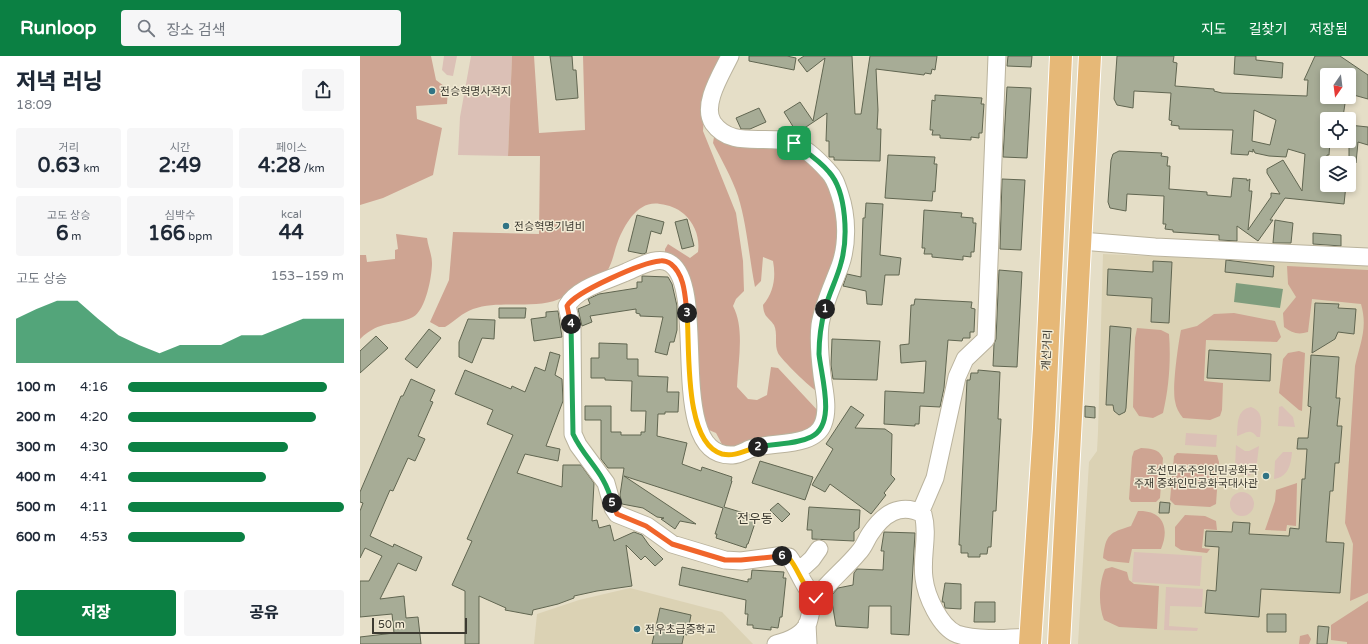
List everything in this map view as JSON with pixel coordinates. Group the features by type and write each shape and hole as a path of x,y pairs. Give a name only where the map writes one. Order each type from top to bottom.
{"main road":[{"name":"개선거리","path":"1020,641 1044,428 1061,56"},
{"path":"1059,644 1090,56"}],"street":[{"path":"730,56 716,84 709,107 711,120 720,131 735,138 773,139 794,143 816,159 830,173 835,181 843,204 846,242 841,263 829,294 820,324 819,354 826,404 823,425 813,436 799,442 771,444 734,455 722,454 709,446 700,431 692,400 689,330 685,294 679,273 670,263 661,260 647,263 583,291 570,300 567,306 572,328 573,434 578,445 606,482 613,508 617,514 646,526 672,544 725,560 741,560 777,556 789,558 799,571 809,592 816,598"},
{"path":"920,513 935,478 957,378 965,359 986,339 997,56"},
{"path":"1081,241 1155,247 1368,257"},
{"path":"768,644 788,641 800,633 807,624 816,598 860,551 879,521 891,511 905,508 923,514 926,525 924,578 930,600 940,619 956,633 967,636 1020,641"},
{"path":"799,571 812,559 818,549"},
{"path":"807,624 808,644"}],"shaded area":[{"path":"360,56 431,56 436,80 448,89 447,104 416,106 417,119 442,128 433,175 383,198 360,205"},
{"path":"444,56 457,56 453,76 447,75 442,70"},
{"path":"471,56 512,56 508,156 458,155 460,117"},
{"path":"512,56 534,56 539,133 585,130 583,56 726,56 704,117 703,131 736,213 743,261 744,291 736,299 733,306 737,315 740,335 737,387 748,399 757,400 767,395 771,367 778,368 820,413 818,420 803,434 724,448 716,433 709,430 701,412 697,327 665,257 665,249 668,244 690,258 698,252 697,236 694,227 688,218 679,210 670,206 652,204 639,209 624,227 607,272 591,284 553,301 531,304 484,306 473,309 445,327 439,327 430,322 449,280 453,232 539,234 540,156 508,156"},
{"path":"714,137 732,146 754,143 793,147 831,184 841,241 817,391 796,374 778,353 775,328 765,315 763,305 772,290 774,279 773,261 763,257 761,281 755,287 746,230 738,196 713,143"},
{"path":"396,234 427,238 432,263 431,276 425,300 418,313 413,317 381,326 367,333 360,339 360,255 366,255 367,262 395,259 395,250 398,249"},
{"path":"1103,254 1368,266 1368,644 1078,644 1089,462 1097,451"},
{"path":"1287,266 1368,270 1368,593 1350,601 1353,544 1345,523 1355,366 1362,336 1364,321 1363,313 1361,304 1312,299 1308,332 1298,333 1287,329 1284,327 1283,313 1296,297 1288,284"},
{"path":"1236,283 1283,289 1280,308 1234,302"},
{"path":"1234,313 1275,321 1281,337 1277,342 1206,340 1204,381 1223,383 1222,410 1220,416 1210,420 1183,418 1175,404 1174,395 1178,346 1181,330 1197,326 1214,314"},
{"path":"1137,328 1161,330 1169,334 1170,354 1167,394 1163,413 1153,418 1139,416 1133,407 1135,338"},
{"path":"1299,351 1305,353 1302,411 1279,393 1283,359 1288,353"},
{"path":"1282,406 1293,417 1295,427 1278,426 1279,407"},
{"path":"1251,407 1258,412 1261,419 1260,437 1257,437 1252,432 1247,432 1237,436 1240,414"},
{"path":"1186,433 1217,435 1216,447 1185,445"},
{"path":"1236,445 1245,451 1249,451 1259,446 1256,470 1249,476 1241,475 1235,468"},
{"path":"1141,448 1159,452 1163,458 1160,498 1156,502 1131,502 1129,499 1132,457 1134,451"},
{"path":"1283,452 1292,452 1290,466 1283,476 1274,479 1275,461"},
{"path":"1177,453 1217,455 1219,462 1216,504 1210,507 1175,505 1170,500 1174,456"},
{"path":"1297,483 1296,526 1287,525 1286,531 1265,530 1275,501 1276,490"},
{"path":"1242,492 1250,496 1254,504 1250,512 1242,516 1234,512 1230,504 1234,496"},
{"path":"1138,511 1147,511 1159,517 1164,527 1165,534 1161,549 1132,549 1129,563 1108,561 1103,558 1107,539 1113,533 1131,526"},
{"path":"1185,515 1205,516 1216,521 1217,530 1204,529 1202,548 1210,549 1207,553 1181,550 1175,546 1175,527"},
{"path":"1134,552 1202,556 1200,586 1132,582"},
{"path":"1112,567 1127,572 1129,580 1134,584 1159,586 1157,629 1119,627 1104,620 1100,601 1100,587 1105,569"},
{"path":"1166,587 1203,589 1202,607 1170,606 1169,626 1198,628 1197,631 1164,630"},
{"name":"전우초급중학교","path":"630,588 722,612 753,644 534,644 537,614 579,600"},
{"path":"1368,601 1368,644 1347,644 1347,642 1331,640 1331,625"},
{"path":"1308,634 1311,639 1309,644 1299,644 1300,636"}],"building":[{"path":"550,56 572,56 573,70 576,70 578,98 556,100"},
{"path":"749,56 787,56 796,58 794,70 749,61"},
{"path":"804,56 852,56 855,114 861,114 870,56 937,56 935,70 932,69 931,74 925,73 924,75 876,69 878,110 877,129 881,129 880,161 834,160 834,157 829,157 829,141 826,141 827,113 797,133 784,112 800,102 813,121 825,58 807,72 798,60"},
{"path":"1008,56 1032,56 1031,67 1007,66"},
{"path":"1117,56 1174,56 1173,62 1177,63 1175,86 1214,89 1214,91 1222,93 1307,96 1308,80 1304,80 1315,56 1340,56 1368,75 1368,99 1356,96 1356,68 1320,68 1320,104 1345,104 1344,112 1320,112 1320,148 1330,148 1329,155 1320,156 1320,192 1345,192 1344,204 1285,198 1270,220 1273,220 1258,241 1237,226 1237,241 1219,240 1219,235 1173,232 1173,230 1165,229 1166,224 1163,224 1164,196 1127,194 1126,211 1110,208 1108,202 1111,160 1113,154 1119,151 1162,153 1161,156 1168,157 1167,166 1170,166 1169,189 1207,192 1207,195 1231,197 1233,178 1247,179 1247,181 1250,179 1249,191 1252,191 1248,230 1271,197 1271,193 1280,194 1267,173 1267,169 1283,160 1302,191 1305,154 1288,149 1286,157 1269,156 1255,153 1253,149 1253,152 1249,151 1248,155 1231,154 1233,130 1179,129 1179,126 1171,125 1172,121 1169,120 1171,93 1134,91 1133,108 1117,105 1114,99","holes":["1254,110 1276,120 1270,145 1252,141"]},
{"path":"1235,56 1256,56 1256,60 1283,63 1282,78 1234,74"},
{"path":"1007,87 1031,88 1027,158 1003,157"},
{"path":"935,95 982,98 981,104 984,104 982,133 979,133 979,138 971,137 971,140 940,138 940,135 932,135 933,130 930,130 932,100 935,101"},
{"path":"759,108 766,122 750,129 741,129 736,118"},
{"path":"1356,126 1368,127 1368,145 1358,142 1356,163 1356,156 1349,156 1349,148 1356,148"},
{"path":"888,155 935,157 934,164 937,164 935,192 933,191 932,201 885,198"},
{"path":"1002,179 1025,180 1021,250 1000,249"},
{"path":"866,203 883,204 880,255 901,258 899,275 885,275 882,305 867,304 866,291 843,286 847,274 861,277 863,218 865,218"},
{"path":"924,210 962,213 961,217 973,218 973,223 976,223 974,252 971,252 971,257 963,256 963,260 932,257 932,254 924,254 925,248 922,248"},
{"path":"637,215 664,222 661,234 651,231 646,253 643,254 628,251"},
{"path":"687,219 694,246 682,249 675,222"},
{"path":"1275,220 1293,223 1291,243 1273,243"},
{"path":"1313,233 1341,235 1341,246 1313,244"},
{"path":"1226,260 1274,266 1273,277 1225,272"},
{"path":"1153,261 1172,262 1169,323 1151,322 1152,298 1107,295 1108,269 1153,272"},
{"path":"999,270 1022,272 1017,367 993,366 994,344 996,339"},
{"path":"642,276 668,277 672,284 677,306 677,330 674,342 670,342 667,355 655,352 663,317 640,316 640,314 636,313 636,309 590,316 592,322 582,326 578,309 590,304 588,299 599,294 637,288 637,282 642,282"},
{"path":"915,299 972,302 971,308 975,309 974,332 970,332 970,338 963,338 962,341 948,340 944,388 940,407 920,406 919,424 915,424 915,426 884,424 885,391 924,393 926,361 901,363 900,345 909,344 911,305 914,305"},
{"path":"1315,303 1339,304 1338,308 1356,309 1354,334 1338,332 1335,339 1312,353"},
{"path":"499,308 526,308 525,318 499,318"},
{"path":"558,311 562,337 534,341 531,319 546,317 546,312"},
{"path":"468,319 495,320 494,339 482,338 472,363 459,357 459,342"},
{"path":"1110,326 1131,328 1126,408 1125,412 1119,415 1114,411 1113,405 1106,405"},
{"path":"429,329 441,338 417,368 405,359"},
{"path":"376,336 388,348 360,373 360,351"},
{"path":"832,339 880,341 877,380 833,379 831,365"},
{"path":"599,343 627,344 627,359 638,359 638,376 668,377 667,392 679,392 678,412 665,412 665,414 658,414 657,436 687,443 682,464 701,471 702,467 732,477 724,507 757,517 746,548 716,538 717,534 715,534 723,508 624,476 696,524 680,521 675,529 661,519 664,518 657,517 643,508 622,504 620,495 624,468 608,468 601,459 601,420 585,420 585,406 611,406 611,432 621,432 621,435 641,435 641,432 645,432 646,411 631,411 632,381 591,378 591,358 599,358"},
{"path":"1209,350 1271,354 1270,381 1207,378"},
{"path":"550,352 560,355 555,375 562,379 563,401 546,446 560,449 558,461 525,454 517,473 562,487 563,465 581,465 594,483 592,521 597,520 599,528 610,525 614,541 634,532 642,535 649,545 663,559 655,566 645,556 641,560 626,545 632,586 574,596 574,598 558,604 533,610 532,615 505,610 506,608 479,596 479,644 465,644 465,591 452,585 472,541 467,539 513,435 487,424 493,410 455,394 465,370 511,389 512,386 525,392 535,367 545,371"},
{"path":"1311,355 1339,357 1336,398 1340,398 1337,426 1342,426 1339,463 1335,463 1333,491 1330,491 1326,542 1344,543 1340,593 1261,589 1259,617 1205,613 1207,590 1216,591 1219,547 1205,546 1206,531 1232,532 1233,522 1250,523 1249,534 1289,536 1290,528 1299,529 1302,479 1305,479 1307,449 1297,449 1298,438 1308,438 1311,407 1308,406"},
{"path":"978,370 1000,372 998,419 1001,419 996,511 993,511 991,547 988,547 987,554 980,554 980,557 968,557 968,553 961,553 961,545 959,545 967,380 970,380 971,373 978,373"},
{"path":"411,379 435,390 430,401 433,402 418,436 425,439 415,461 408,458 393,491 390,490 370,536 393,547 394,544 422,557 416,571 398,563 380,599 404,596 406,618 418,617 421,644 360,644 360,637 394,633 392,614 360,617 360,581 369,581 382,556 365,548 360,558 360,511 363,503 360,502 360,492 401,396 403,396"},
{"path":"851,406 864,415 855,428 885,429 892,434 891,475 895,479 884,493 886,495 871,514 830,484 825,492 812,485 833,449 826,444"},
{"path":"1085,406 1095,407 1095,418 1085,417"},
{"path":"760,461 813,477 805,500 752,483"},
{"path":"1160,502 1170,503 1169,513 1159,513"},
{"path":"778,503 790,514 782,522 770,510"},
{"path":"809,507 860,510 859,528 854,532 854,541 812,539 812,530 807,530"},
{"path":"884,532 915,533 909,635 891,634 891,606 869,606 868,628 836,626 831,596 838,588 853,585 854,573 857,569 883,570 884,551 881,551"},
{"path":"682,567 748,582 748,579 751,579 752,570 784,572 783,578 786,578 782,617 780,617 778,628 771,627 771,630 753,628 753,625 747,625 748,614 745,614 746,600 679,585"},
{"path":"945,583 961,584 961,609 945,608 944,602 942,602"},
{"path":"975,602 995,602 995,622 974,622"},
{"path":"660,608 691,615 687,635 684,634 682,644 652,644"},
{"path":"1267,614 1286,614 1286,632 1267,632"},
{"path":"1318,626 1329,627 1327,644 1317,644"}],"place":[{"name":"전승혁명사적지","path":"432,91"},
{"name":"전승혁명기념비","path":"506,226"},
{"name":"조선민주주의인민공화국 주재 중화인민공화국대사관","path":"1266,476"},
{"name":"전우초급중학교","path":"637,629"}],"district":[{"name":"전우동","path":"755,519"}],"route":[{"path":"794,143 816,159 830,173 835,181 843,204 846,242 841,263 829,294 820,324 819,354 826,404 823,425 813,436 799,442 771,444 734,455 722,454 709,446 700,431 692,400 689,330 685,294 679,273 670,263 661,260 647,263 583,291 570,300 567,306 572,328 573,434 578,445 606,482 613,508 617,514 626,520 646,526 672,544 725,560 741,560 777,556 789,558 796,567 809,592 816,598"}]}
